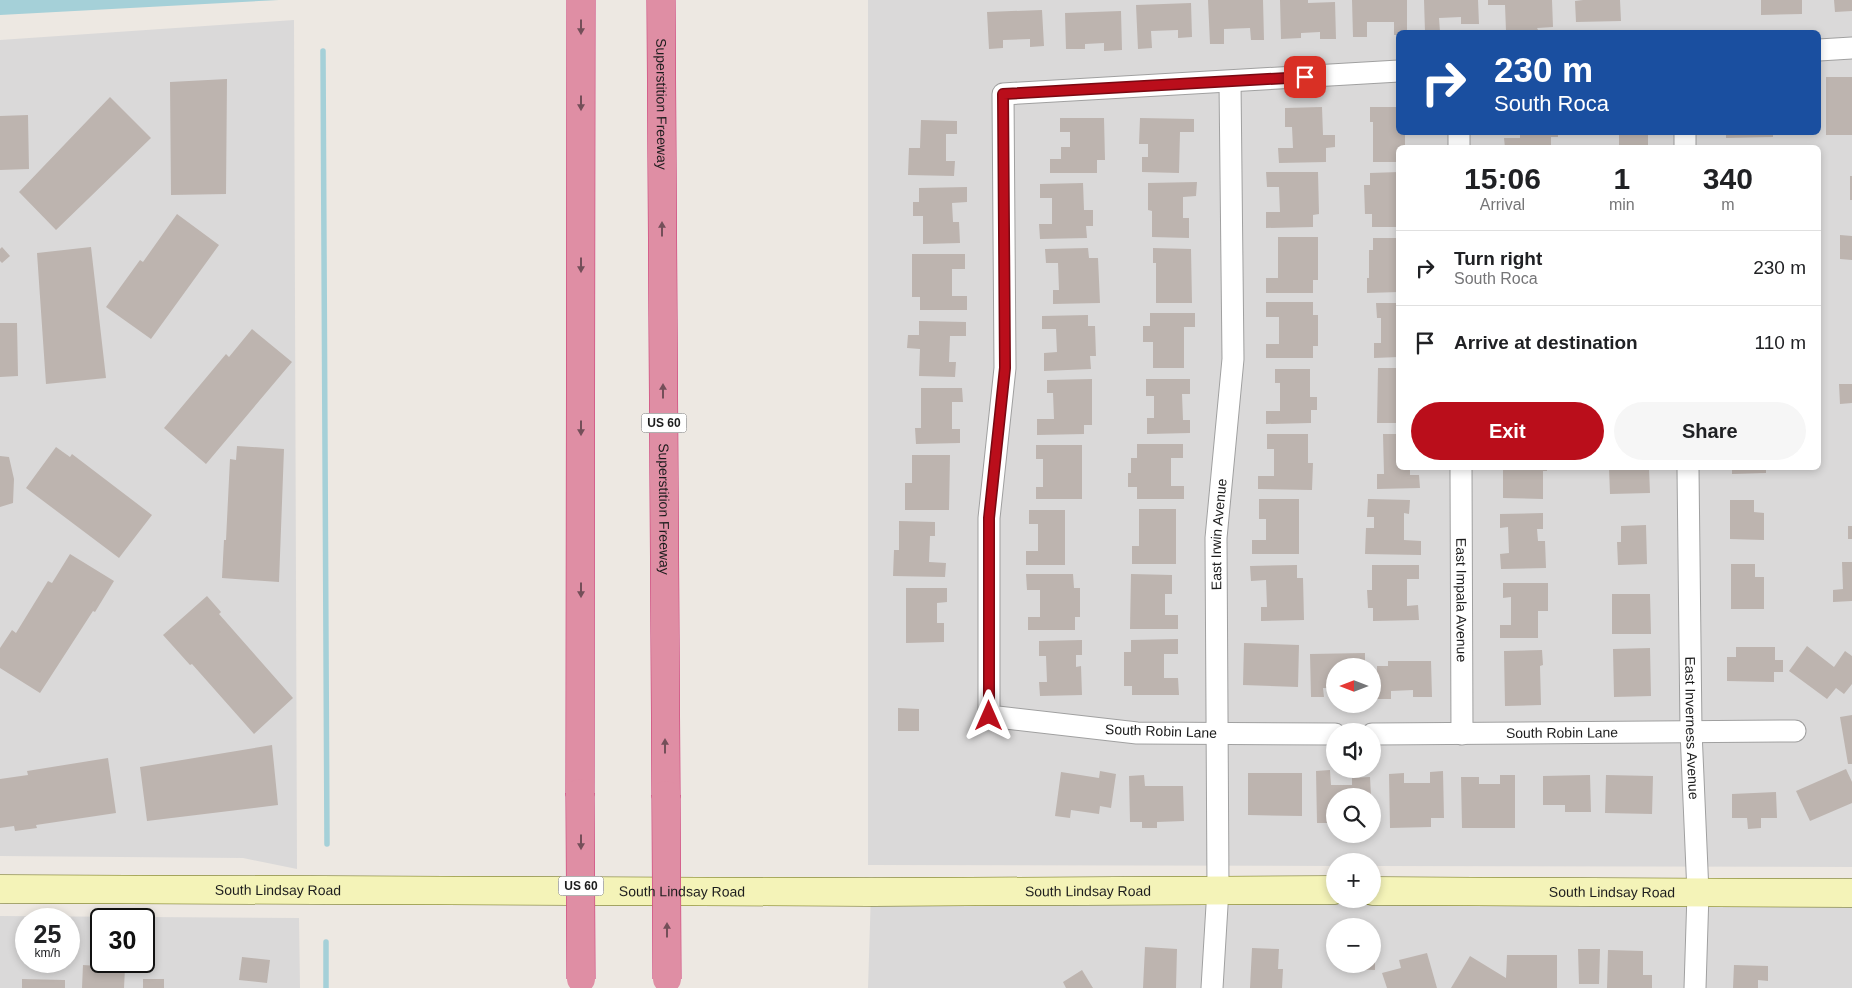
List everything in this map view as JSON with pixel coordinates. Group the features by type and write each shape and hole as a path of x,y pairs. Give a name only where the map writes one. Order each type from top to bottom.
{"highway":[{"name":"US 60","path":"581,984 582,0"},
{"name":"Superstition Freeway","path":"661,0 667,984"}],"main road":[{"name":"South Lindsay Road","path":"0,889 871,892 1326,890"},
{"name":"South Lindsay Road","path":"1381,891 1852,893"}],"street":[{"path":"1821,50 1852,48"},
{"path":"1230,82 1396,71"},
{"name":"South Robin Lane","path":"1230,82 1003,94 1005,368 989,518 989,716 1136,733 1326,734"},
{"name":"East Irwin Avenue","path":"1212,988 1218,890 1216,538 1233,359 1230,82"},
{"name":"East Impala Avenue","path":"1461,470 1462,734"},
{"name":"East Inverness Avenue","path":"1688,470 1691,731 1698,893 1695,988"},
{"name":"South Robin Lane","path":"1381,734 1795,730"}],"shaded area":[{"path":"868,0 1852,0 1852,867 1381,866 1381,853 1326,853 1326,866 868,865"},
{"path":"294,20 297,869 243,858 0,856 0,40"},
{"path":"871,892 1326,899 1326,908 1381,908 1381,898 1852,893 1852,988 868,988"},
{"path":"0,916 15,916 15,973 80,973 80,917 90,917 90,973 155,973 155,917 299,918 300,988 0,988"}],"water":[{"path":"0,0 279,0 0,15"}],"building":[{"path":"1208,0 1263,0 1264,40 1251,40 1250,28 1224,29 1224,44 1210,44"},
{"path":"1280,0 1308,0 1308,3 1335,2 1336,39 1320,39 1320,32 1301,33 1301,38 1281,39"},
{"path":"1352,0 1407,0 1407,30 1396,30 1396,35 1394,35 1394,22 1367,22 1367,37 1353,37"},
{"path":"1424,0 1478,0 1479,24 1461,24 1461,17 1439,18 1440,30 1425,30"},
{"path":"1488,0 1552,0 1553,27 1537,28 1538,30 1506,30 1505,5 1488,5"},
{"path":"1620,0 1621,21 1576,22 1575,1"},
{"path":"1761,0 1802,0 1802,14 1761,15"},
{"path":"1834,0 1852,0 1852,11 1835,12"},
{"path":"1191,3 1192,37 1178,38 1178,30 1151,31 1152,48 1138,49 1136,5"},
{"path":"1042,10 1044,46 1030,47 1030,39 1003,40 1003,48 989,49 987,12"},
{"path":"1121,11 1122,50 1104,51 1104,43 1085,44 1085,49 1066,49 1065,13"},
{"path":"1826,77 1852,77 1852,135 1826,135"},
{"path":"227,79 226,194 171,195 170,82"},
{"path":"110,97 151,138 56,230 19,192"},
{"path":"1322,107 1323,135 1335,135 1335,147 1326,148 1326,162 1279,163 1278,148 1293,148 1292,127 1285,127 1285,108"},
{"path":"1370,107 1396,107 1396,135 1405,135 1405,145 1396,145 1396,162 1373,162 1373,122 1370,122"},
{"path":"28,115 29,169 0,170 0,116"},
{"path":"1060,118 1104,118 1105,160 1097,160 1097,173 1050,173 1050,159 1061,159 1061,147 1070,147 1070,132 1060,132"},
{"path":"1140,118 1194,119 1194,132 1180,132 1179,173 1142,172 1142,157 1148,157 1148,144 1139,144"},
{"path":"921,120 957,121 957,134 946,134 946,161 955,161 954,176 908,175 909,148 920,148"},
{"path":"1520,135 1558,135 1558,137 1551,137 1551,145 1505,145 1504,138 1520,138"},
{"path":"1619,135 1648,135 1648,145 1619,145"},
{"path":"1726,135 1773,135 1773,137 1726,138"},
{"path":"1266,172 1318,172 1319,214 1313,215 1313,227 1266,228 1266,212 1280,212 1279,187 1267,187"},
{"path":"1396,172 1396,227 1372,227 1372,214 1365,214 1364,185 1370,185 1370,173"},
{"path":"1850,176 1852,176 1852,200 1850,200"},
{"path":"1197,182 1196,196 1183,197 1183,218 1189,218 1189,238 1152,237 1152,211 1148,210 1148,183"},
{"path":"1083,183 1084,210 1093,210 1093,226 1086,226 1087,238 1040,239 1039,224 1052,224 1052,198 1040,198 1040,184"},
{"path":"967,187 967,202 952,203 953,222 959,222 960,243 923,244 923,216 913,216 913,202 919,202 919,188"},
{"path":"177,214 219,245 151,339 106,307 140,260 143,262"},
{"path":"1840,235 1852,236 1852,260 1840,259"},
{"path":"1278,237 1318,237 1318,280 1313,280 1313,293 1266,293 1266,278 1278,278"},
{"path":"1373,238 1396,238 1396,292 1367,293 1369,250 1373,250"},
{"path":"2,247 10,256 2,263 0,261 0,249"},
{"path":"91,247 106,378 46,384 37,253"},
{"path":"1088,248 1089,258 1098,258 1100,303 1053,304 1053,290 1059,290 1058,263 1046,263 1045,249"},
{"path":"1153,248 1191,249 1192,303 1156,303 1156,263 1153,263"},
{"path":"912,254 965,254 965,269 952,269 952,296 967,296 967,310 920,310 920,297 912,297"},
{"path":"1266,302 1313,302 1313,315 1318,315 1318,346 1313,346 1313,358 1266,358 1266,344 1279,344 1279,317 1266,317"},
{"path":"1376,303 1396,303 1396,357 1374,358 1374,343 1381,343 1381,318 1377,318"},
{"path":"1150,313 1195,313 1195,327 1184,327 1184,368 1153,368 1153,342 1143,342 1143,326 1150,326"},
{"path":"1088,315 1088,326 1095,326 1096,356 1090,356 1091,369 1044,371 1044,353 1057,352 1056,329 1042,329 1042,316"},
{"path":"919,321 966,322 966,336 950,336 949,362 956,362 955,377 919,376 920,349 907,348 908,335 919,335"},
{"path":"0,323 17,323 18,376 0,377"},
{"path":"252,329 292,362 206,464 164,428 226,354 229,357"},
{"path":"1378,368 1396,368 1396,423 1377,423"},
{"path":"1275,369 1310,369 1310,397 1317,397 1317,410 1311,410 1311,423 1266,424 1266,411 1280,411 1280,383 1275,383"},
{"path":"1092,379 1092,425 1084,425 1084,434 1037,435 1037,419 1054,419 1053,393 1047,393 1047,380"},
{"path":"1146,379 1190,379 1190,394 1182,394 1183,420 1190,420 1190,433 1147,434 1147,418 1154,418 1154,396 1146,396"},
{"path":"1839,384 1852,384 1852,403 1840,404"},
{"path":"921,388 962,388 963,402 952,402 952,429 960,429 960,443 916,444 915,428 921,428"},
{"path":"1267,434 1308,434 1308,463 1313,463 1312,490 1258,489 1258,476 1274,476 1274,449 1267,449"},
{"path":"1383,434 1396,434 1396,470 1410,470 1410,475 1419,475 1420,488 1377,489 1377,474 1384,474"},
{"path":"1137,444 1183,444 1183,458 1171,458 1171,486 1184,486 1184,499 1137,499 1137,487 1128,487 1128,473 1131,473 1131,458 1137,458"},
{"path":"1036,445 1082,445 1082,499 1036,499 1036,487 1043,487 1043,459 1036,459"},
{"path":"237,446 284,449 279,582 222,578 230,459 236,460"},
{"path":"56,447 70,457 72,454 152,515 119,558 26,488"},
{"path":"912,455 950,455 949,510 905,510 905,483 912,483"},
{"path":"0,456 9,457 14,479 13,503 0,507"},
{"path":"1503,470 1547,470 1543,471 1543,499 1503,498"},
{"path":"1609,470 1649,470 1650,493 1610,494"},
{"path":"1732,470 1766,470 1766,473 1732,474"},
{"path":"1259,499 1299,499 1299,554 1252,554 1252,540 1266,540 1266,519 1259,519"},
{"path":"1368,499 1410,500 1409,514 1404,513 1404,540 1421,541 1421,555 1365,554 1366,528 1374,528 1374,517 1367,517"},
{"path":"1730,500 1754,500 1754,512 1764,513 1764,540 1730,539"},
{"path":"1139,509 1176,509 1176,564 1132,564 1132,546 1139,546"},
{"path":"1029,510 1065,510 1065,565 1026,565 1026,551 1038,551 1038,524 1029,524"},
{"path":"1543,513 1543,529 1537,529 1538,541 1545,541 1546,568 1501,569 1500,554 1509,553 1508,527 1500,528 1500,514"},
{"path":"899,521 935,522 935,536 930,536 929,562 946,563 945,577 893,576 894,550 899,550"},
{"path":"1646,525 1647,564 1618,565 1617,542 1621,542 1621,526"},
{"path":"1848,526 1852,526 1852,539 1848,539"},
{"path":"70,554 114,581 40,693 0,668 0,648 12,630 16,633 48,581 52,583"},
{"path":"1842,562 1852,562 1852,601 1833,602 1833,590 1843,589"},
{"path":"1731,564 1755,564 1755,577 1764,577 1764,609 1731,609"},
{"path":"1297,565 1297,578 1303,578 1304,620 1261,621 1261,607 1267,607 1266,580 1251,581 1250,566"},
{"path":"1372,565 1419,565 1419,579 1407,579 1407,606 1418,605 1419,620 1373,621 1373,608 1368,608 1367,590 1372,590"},
{"path":"1026,574 1073,574 1074,588 1080,588 1080,617 1075,617 1075,630 1028,630 1028,617 1040,617 1040,590 1027,590"},
{"path":"1131,574 1172,575 1172,594 1165,594 1165,615 1178,615 1178,629 1130,629"},
{"path":"1503,583 1548,583 1548,611 1538,611 1538,638 1500,638 1500,625 1511,625 1511,597 1503,598"},
{"path":"906,588 947,588 947,602 937,603 937,623 944,623 944,642 906,643"},
{"path":"1612,594 1650,594 1651,634 1612,634"},
{"path":"207,596 221,612 219,614 293,698 254,734 192,664 190,665 163,635"},
{"path":"1178,639 1178,654 1164,654 1164,678 1178,678 1179,695 1132,695 1132,686 1124,686 1124,652 1131,652 1131,640"},
{"path":"1082,640 1082,655 1076,655 1076,667 1081,666 1082,695 1040,696 1039,682 1047,682 1046,656 1039,656 1039,641"},
{"path":"1244,643 1299,645 1298,687 1243,685"},
{"path":"1807,646 1834,667 1845,651 1852,656 1852,684 1844,694 1836,688 1827,699 1789,671"},
{"path":"1736,647 1775,647 1775,660 1783,660 1783,672 1774,672 1774,682 1727,681 1727,657 1736,657"},
{"path":"1650,648 1651,696 1614,697 1613,649"},
{"path":"1542,650 1543,665 1540,666 1541,705 1505,706 1504,651"},
{"path":"1365,653 1365,658 1326,658 1326,688 1323,688 1324,697 1311,697 1310,654"},
{"path":"1388,661 1431,661 1432,697 1413,697 1413,690 1391,691 1391,699 1381,699 1381,666 1388,666"},
{"path":"898,708 919,709 919,731 898,731"},
{"path":"1852,715 1852,764 1848,764 1840,717"},
{"path":"272,745 278,805 147,821 140,767"},
{"path":"108,758 116,813 36,825 37,828 15,831 14,826 0,828 0,779 28,775 27,771"},
{"path":"1846,769 1852,782 1852,803 1810,821 1796,791"},
{"path":"1326,770 1326,778 1331,778 1331,785 1352,785 1352,778 1370,778 1371,788 1326,788 1326,823 1317,823 1316,771"},
{"path":"1100,771 1116,774 1111,808 1100,806 1099,814 1071,810 1070,818 1055,816 1061,772 1099,778"},
{"path":"1443,771 1444,818 1431,818 1431,827 1390,828 1389,774 1404,773 1404,783 1430,783 1430,772"},
{"path":"1248,773 1302,773 1302,816 1248,815"},
{"path":"1144,775 1145,786 1183,786 1184,821 1157,822 1157,828 1142,828 1142,822 1130,822 1129,776"},
{"path":"1500,775 1515,775 1515,828 1462,828 1461,777 1479,777 1479,784 1500,784"},
{"path":"1590,775 1591,812 1565,812 1565,805 1543,805 1543,776"},
{"path":"1606,775 1653,776 1652,814 1605,813"},
{"path":"1776,792 1777,818 1761,818 1761,828 1748,829 1747,818 1732,818 1732,794"},
{"path":"1145,947 1177,949 1176,988 1143,988"},
{"path":"1252,948 1279,949 1278,969 1283,969 1282,988 1250,988"},
{"path":"1578,949 1600,949 1599,984 1579,984"},
{"path":"1608,950 1643,951 1643,975 1652,975 1652,988 1607,988"},
{"path":"1427,953 1437,988 1387,988 1382,973 1401,968 1399,960"},
{"path":"1507,955 1557,955 1557,988 1451,988 1470,956 1506,978"},
{"path":"242,957 270,960 267,983 239,980"},
{"path":"83,965 90,966 90,973 125,973 124,988 82,988"},
{"path":"1734,965 1768,966 1768,981 1758,980 1758,988 1733,988"},
{"path":"1082,970 1093,988 1066,988 1063,982"},
{"path":"22,979 65,980 65,988 22,988"},
{"path":"143,979 164,979 164,988 143,988"}],"waterway":[{"path":"323,51 327,844"},
{"path":"326,942 326,988"}],"route":[{"path":"989,716 989,518 1005,368 1003,94 1305,77"}]}
